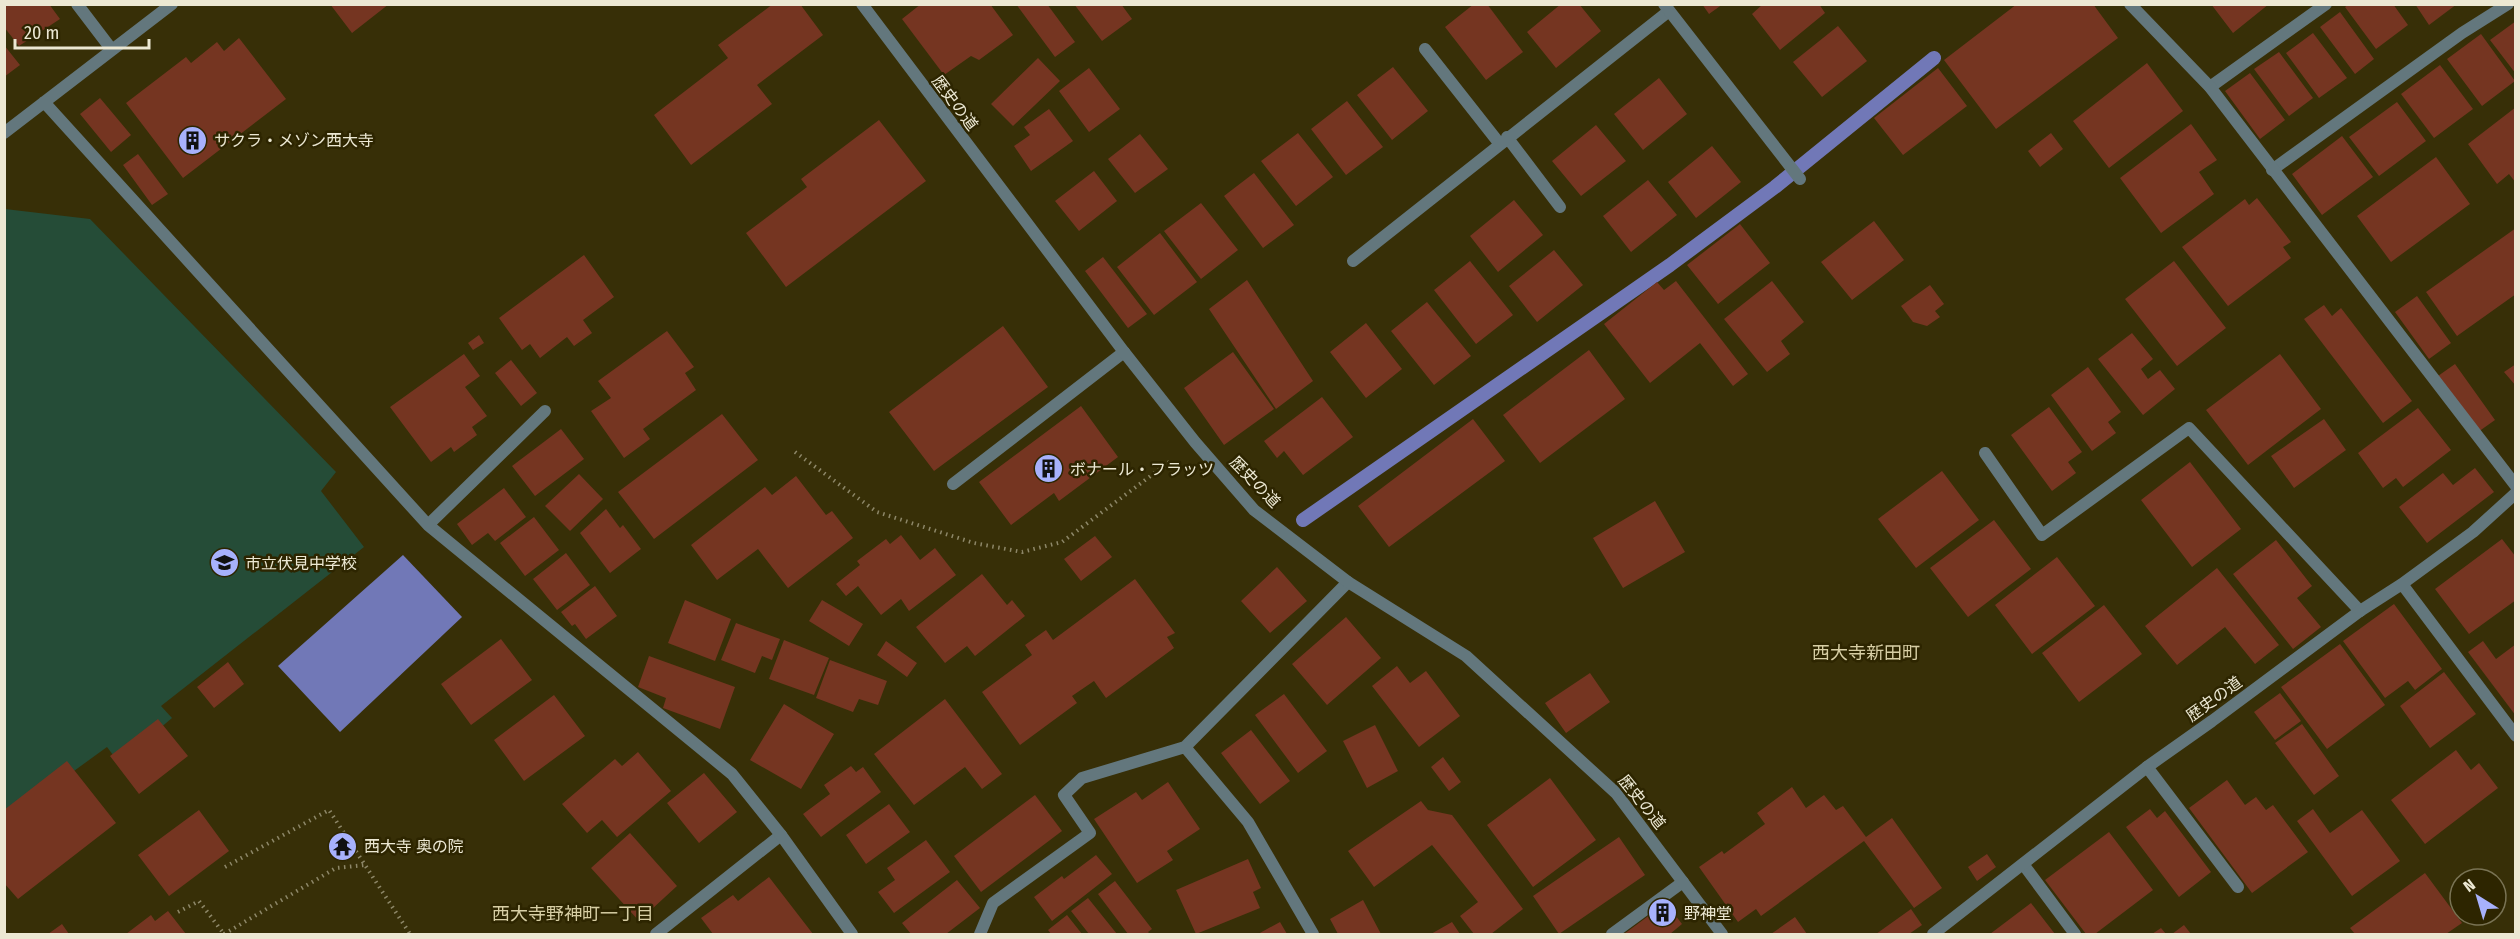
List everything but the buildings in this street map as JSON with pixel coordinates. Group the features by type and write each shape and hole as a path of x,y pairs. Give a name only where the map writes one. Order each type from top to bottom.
{"street":[{"path":"77,4 112,50"},
{"path":"4,133 172,4"},
{"name":"歴史の道","path":"862,4 1124,352 1195,442 1254,510 1348,582 1466,656 1616,793 1722,934"},
{"path":"2130,4 2210,87 2272,171 2516,486"},
{"path":"2210,87 2326,4"},
{"path":"2272,171 2462,33 2508,4"},
{"path":"1353,261 1666,8 1800,180"},
{"path":"1425,49 1560,207"},
{"path":"44,102 428,525 732,774 781,835 852,934"},
{"path":"953,484 1124,352"},
{"path":"428,525 546,411"},
{"path":"1985,453 2042,535 2189,428 2360,611"},
{"name":"歴史の道","path":"1933,934 2147,767 2212,722 2360,611 2402,585 2473,532 2516,493"},
{"path":"980,934 993,903 1090,833 1064,795 1082,778 1185,747 1348,582"},
{"path":"2402,585 2516,736"},
{"path":"1185,747 1248,822 1313,934"},
{"path":"2147,767 2238,887"},
{"path":"656,934 781,835"},
{"path":"2024,864 2075,934"},
{"path":"1612,934 1683,882"}],"path":[{"path":"795,452 878,512 974,543 1022,552 1062,542 1195,442"},
{"path":"225,867 329,810 410,934"},
{"path":"178,912 199,901 224,934 336,867 364,865"}],"green space":[{"name":"市立伏見中学校","path":"5,209 90,219 336,472 321,491 364,547 161,706 172,718 119,763 107,747 5,821"}],"water":[{"path":"403,555 462,617 340,732 278,666"}],"waterway":[{"path":"1303,520 1670,265 1775,187 1934,58"}],"place":[{"name":"サクラ・メゾン西大寺","path":"193,140"},
{"name":"ボナール・フラッツ","path":"1049,469"},
{"name":"市立伏見中学校","path":"224,563"},
{"name":"西大寺 奥の院","path":"343,846"},
{"name":"野神堂","path":"1663,913"}],"district":[{"name":"西大寺新田町","path":"1866,653"},
{"name":"西大寺野神町一丁目","path":"573,914"}]}
